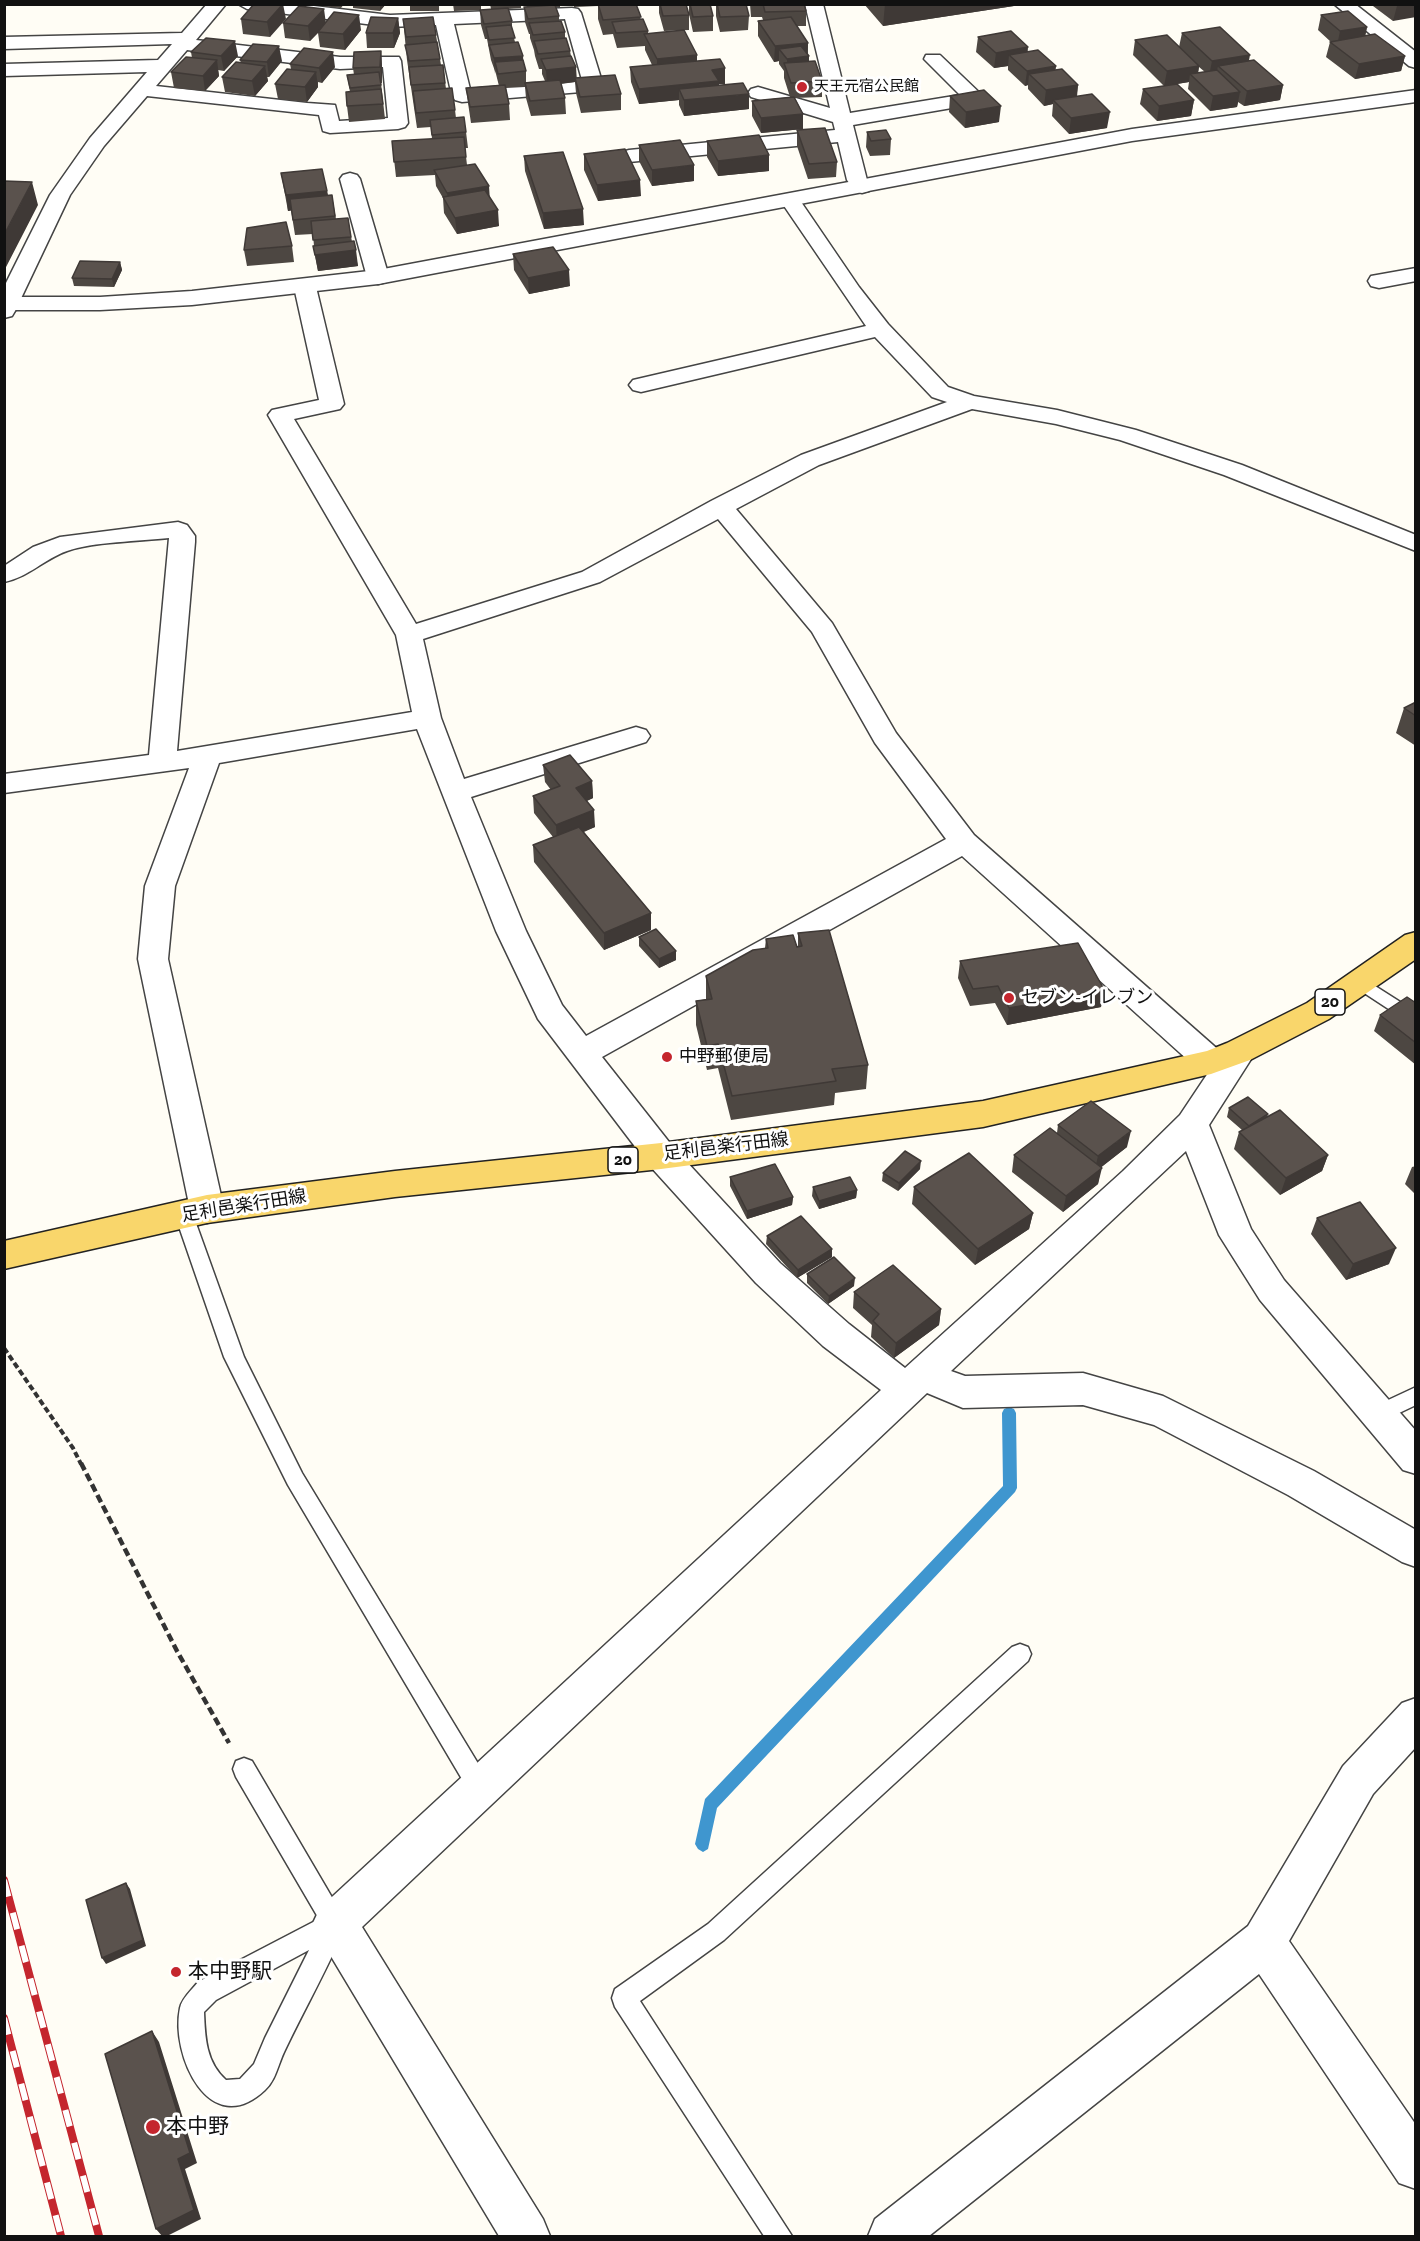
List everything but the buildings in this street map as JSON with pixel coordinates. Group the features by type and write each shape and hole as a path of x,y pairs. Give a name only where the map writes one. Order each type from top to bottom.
{"main road":[{"name":"足利邑楽行田線","path":"4,1255 195,1212 395,1184 661,1156 983,1114 1225,1058 1269,1039 1361,983 1416,943"}],"street":[{"path":"217,4 97,142 60,195 5,306 184,298 304,287 378,277 1132,135 1416,96"},
{"path":"247,4 390,21 444,21 592,12"},
{"path":"814,4 856,180 862,187"},
{"path":"1343,4 1416,62"},
{"path":"444,21 462,96 593,85 572,14"},
{"path":"4,43 185,41 340,63 392,61 398,123 330,127 328,109 307,109 143,90"},
{"path":"629,156 844,127 866,118 975,98 933,59"},
{"path":"4,70 163,66"},
{"path":"758,93 844,127"},
{"path":"350,179 378,277"},
{"path":"790,200 851,291 880,329 940,392 970,402 1057,417 1128,435 1233,470 1416,544"},
{"path":"1379,281 1416,274"},
{"path":"304,287 332,404 280,415 409,635 428,718 455,792 511,931 549,1011 661,1156 768,1274 836,1335 915,1383 963,1392 1083,1389 1163,1412 1301,1483 1416,1550"},
{"path":"641,385 880,329"},
{"path":"409,635 591,577 720,506 810,460 970,402"},
{"path":"526,2236 335,1923 1136,1180 1192,1124 1225,1058 964,842 885,737 823,629 720,506"},
{"path":"4,574 26,566 37,556 58,545 74,541 178,530 182,536 182,542 162,762"},
{"path":"4,784 207,756 428,718"},
{"path":"455,792 636,736"},
{"path":"195,1212 153,959 160,886 207,756"},
{"path":"581,1054 964,842"},
{"path":"1192,1124 1236,1235 1272,1290 1416,1458"},
{"path":"892,2236 1264,1942 1359,1780 1416,1717"},
{"path":"1264,1942 1416,2166"}],"lane":[{"path":"1361,983 1416,1022"},
{"path":"195,1212 234,1357 295,1479 480,1788"},
{"path":"1378,1414 1416,1395"},
{"path":"779,2236 624,1998 716,1932 1020,1654"},
{"path":"244,1769 335,1923"},
{"path":"335,1923 271,2051 263,2074 241,2092 227,2095 215,2088 202,2072 192,2035 192,2008 207,1991 335,1923"}],"path":[{"path":"4,1348 73,1448 177,1651 244,1769"}],"waterway":[{"path":"703,1844 710,1804 1010,1488 1009,1413"}],"railway":[{"path":"4,1880 99,2236"},
{"path":"4,2018 61,2236"}],"place":[{"name":"天王元宿公民館","path":"802,87"},
{"name":"セブン-イレブン","path":"1009,998"},
{"name":"中野郵便局","path":"667,1057"},
{"name":"本中野駅","path":"176,1972"},
{"name":"本中野","path":"153,2127"}]}
